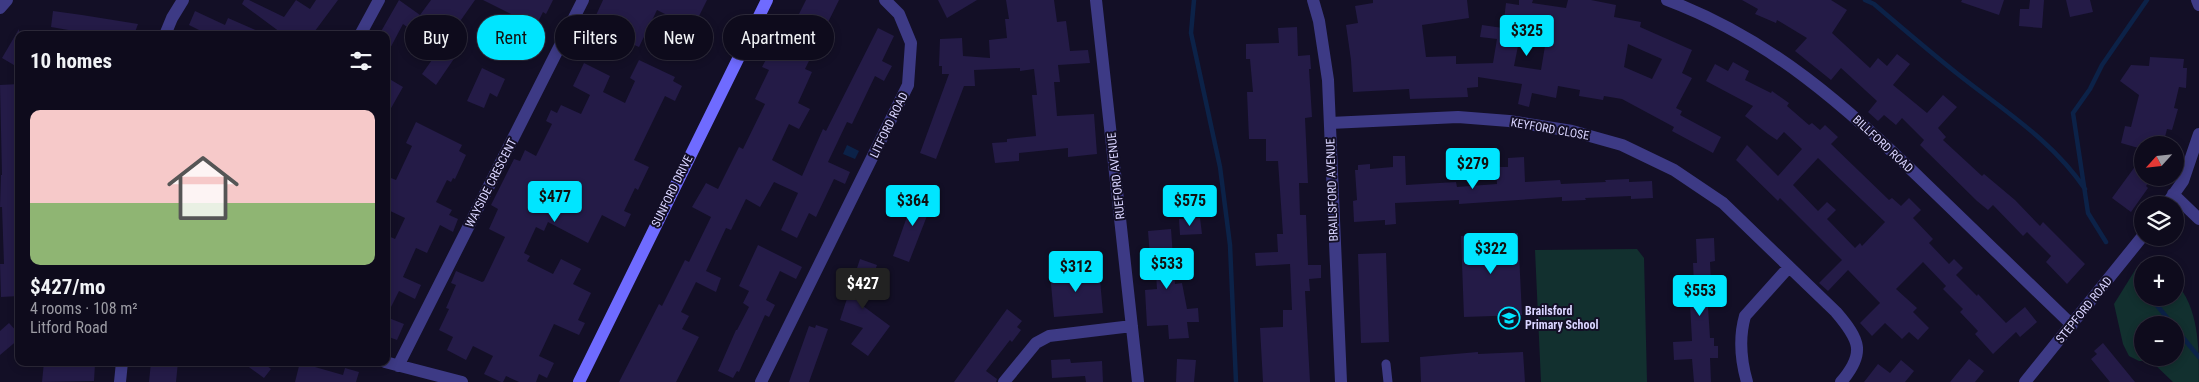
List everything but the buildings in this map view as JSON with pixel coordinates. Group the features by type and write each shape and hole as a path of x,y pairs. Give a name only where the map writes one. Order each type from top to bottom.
{"street":[{"path":"0,8 7,0"},
{"path":"167,31 183,0"},
{"path":"362,31 379,0"},
{"name":"WAYSIDE CRESCENT","path":"398,366 583,0"},
{"name":"SUNFORD DRIVE","path":"579,382 767,0"},
{"name":"LITFORD ROAD","path":"761,382 908,85 910,43 900,14 885,0"},
{"name":"RUEFORD AVENUE","path":"1096,0 1138,382"},
{"name":"BRAILSFORD AVENUE","path":"1313,0 1325,52 1330,123 1341,382"},
{"name":"BILLFORD ROAD","path":"1667,0 1744,35 1786,62 1826,92 1884,144 2072,326"},
{"path":"2197,0 2199,5"},
{"name":"KEYFORD CLOSE","path":"1330,123 1458,117 1492,120 1572,131 1622,145 1674,170 1723,204 1836,312 1855,338 1859,348 1852,370 1841,382"},
{"path":"2199,134 2183,181 2173,194 2199,219"},
{"name":"STEPFORD ROAD","path":"2029,381 2135,246"},
{"path":"1747,382 1742,348 1742,326 1745,316 1789,266"},
{"path":"1004,382 1031,348 1049,336 1132,326"},
{"path":"390,364 462,382"},
{"path":"120,382 122,366"}],"lane":[{"path":"1386,364 1388,382"}],"green space":[{"path":"1637,249 1644,258 1647,382 1541,382 1535,250"},
{"path":"2134,272 2134,306 2184,306 2184,294 2189,303 2196,328 2199,382 2173,382 2156,366 2184,366 2184,316 2134,316 2134,358 2129,356 2123,344 2114,304"}],"water":[{"path":"847,145 859,151 855,159 843,154"}],"waterway":[{"path":"1194,0 1191,33 1220,167 1230,245 1236,382"},
{"path":"1865,0 1874,4 1948,66 2027,127 2058,156 2085,189"},
{"path":"2106,242 2088,213 2073,113 2090,89 2102,65 2147,0"},
{"path":"2158,306 2166,316"},
{"path":"2184,339 2199,357"}],"place":[{"name":"Brailsford Primary School","path":"1509,318"}]}
